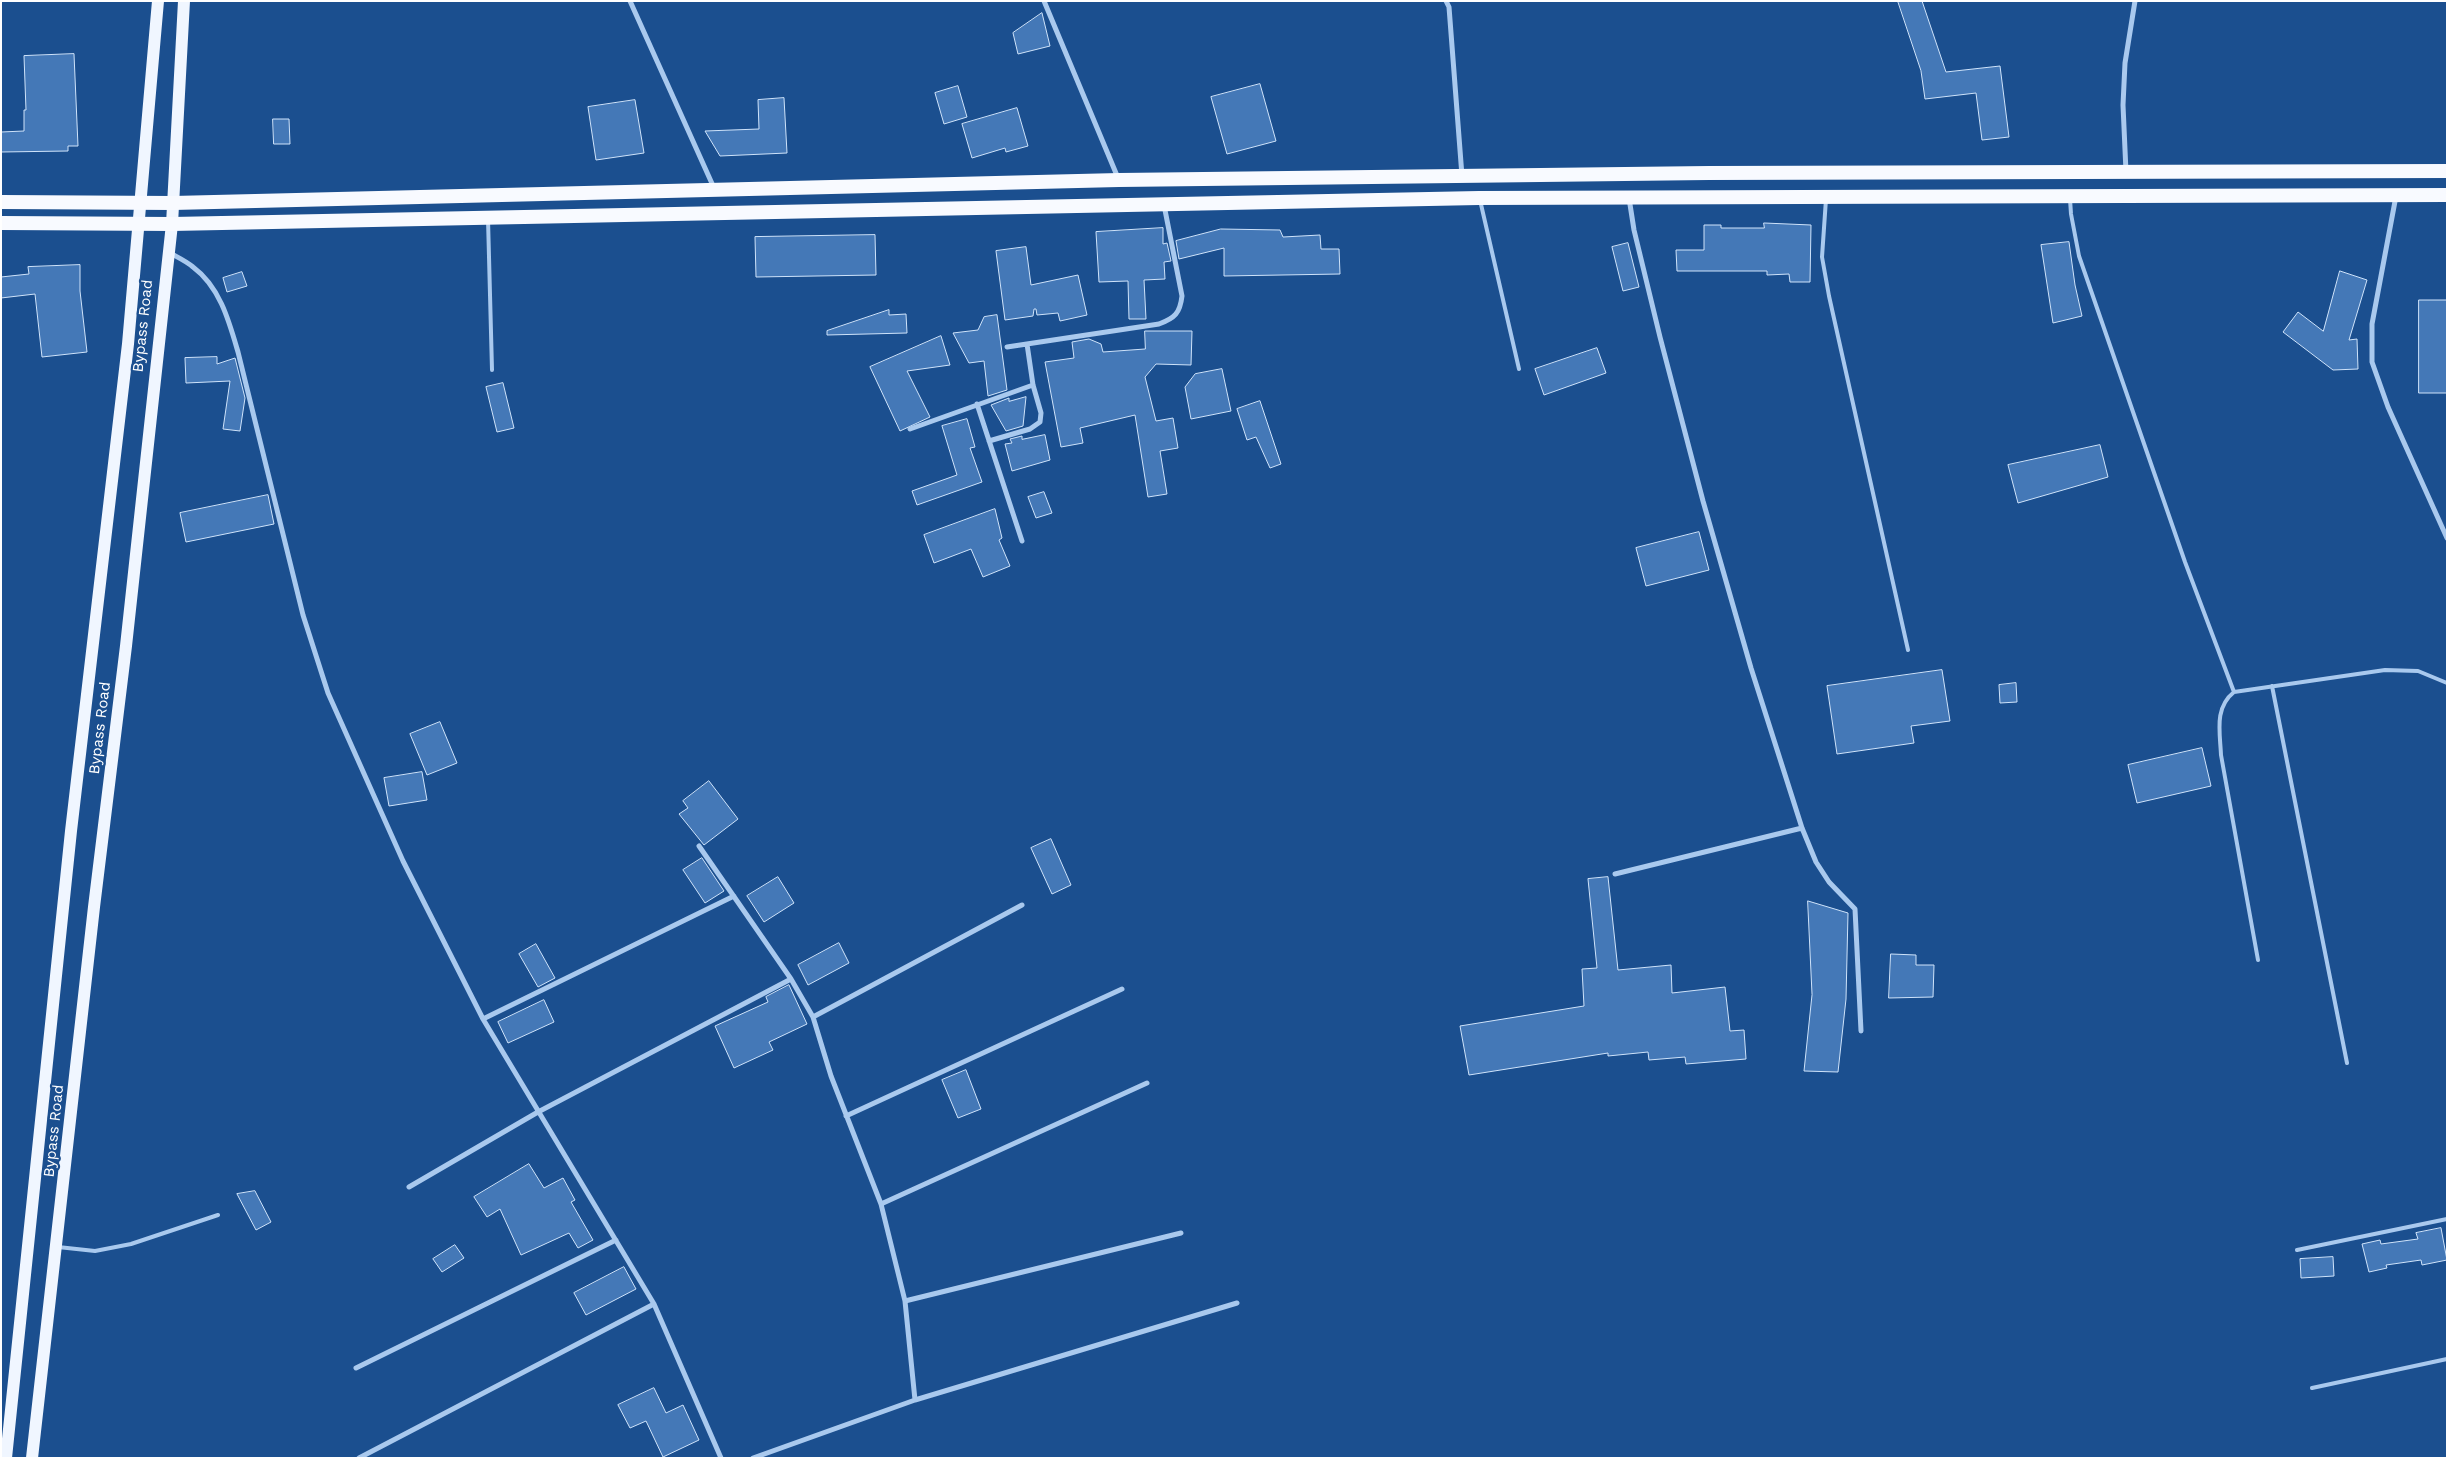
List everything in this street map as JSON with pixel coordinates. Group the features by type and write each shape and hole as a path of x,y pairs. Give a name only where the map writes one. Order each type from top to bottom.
{"highway":[{"path":"1,202 173,203 1119,180 1462,176 2447,171"},
{"path":"1,223 172,224 1480,198 2447,195"}],"main road":[{"name":"Bypass Road","path":"6,1458 71,831 128,344 137,223 158,1"},
{"name":"Bypass Road","path":"32,1458 94,907 126,646 172,224 184,1"}],"street":[{"path":"630,1 715,191"},
{"path":"1044,1 1119,180"},
{"path":"1446,1 1449,7 1462,176"},
{"path":"2126,172 2123,105 2125,63 2135,1"},
{"path":"2396,195 2372,324 2372,362 2392,416 2447,538"},
{"path":"1629,197 1634,230 1660,338 1703,501 1751,668 1802,828 1816,862 1829,882 1855,909 1861,1031"},
{"path":"1007,346 1159,324 1171,320 1180,310 1182,296 1164,205"},
{"path":"168,252 194,267 211,286 225,309 238,352 303,615 328,693 403,861 483,1019 654,1304 721,1458"},
{"path":"989,441 1030,430 1040,422 1041,413 1033,385 1028,344"},
{"path":"910,429 1033,385"},
{"path":"977,404 1022,541"},
{"path":"1615,874 1802,828"},
{"path":"699,846 791,979 813,1017 831,1076 881,1204 905,1301 914,1400"},
{"path":"483,1019 734,896"},
{"path":"813,1017 1022,905"},
{"path":"409,1187 538,1112 791,979"},
{"path":"846,1116 1122,989"},
{"path":"881,1204 1147,1083"},
{"path":"905,1301 1181,1233"},
{"path":"356,1368 616,1240"},
{"path":"753,1458 914,1400 1238,1303"},
{"path":"359,1458 654,1304"}],"lane":[{"path":"2070,195 2070,214 2079,256 2182,552 2234,692"},
{"path":"1826,197 1822,258 1908,650"},
{"path":"1480,198 1519,369"},
{"path":"488,217 492,370"},
{"path":"2258,960 2221,755 2221,709 2225,699 2234,692 2385,670 2418,671 2447,683"},
{"path":"2272,686 2347,1063"},
{"path":"57,1247 95,1250 131,1244 218,1215"},
{"path":"2297,1250 2447,1219"},
{"path":"2312,1388 2447,1359"}],"building":[{"path":"1898,1 1922,1 1946,72 2000,66 2009,137 1982,140 1976,93 1925,99 1921,71"},
{"path":"1042,13 1050,46 1018,54 1013,33"},
{"path":"74,54 78,146 68,146 68,151 1,152 1,132 24,131 24,110 26,110 24,56"},
{"path":"1260,84 1276,141 1227,154 1211,97"},
{"path":"958,86 967,117 944,124 935,93"},
{"path":"784,98 787,153 720,156 705,131 759,129 758,100"},
{"path":"635,100 644,153 596,160 588,107"},
{"path":"1017,108 1028,146 1006,152 1005,148 972,158 962,124"},
{"path":"273,119 289,119 290,144 274,144"},
{"path":"1764,223 1811,225 1810,282 1790,282 1789,274 1767,275 1767,271 1677,271 1676,250 1704,250 1704,225 1721,225 1721,228 1764,228"},
{"path":"1163,228 1163,244 1167,243 1171,261 1164,262 1165,279 1144,280 1146,319 1129,319 1128,281 1099,282 1096,232"},
{"path":"1221,229 1280,230 1283,237 1320,235 1321,249 1339,249 1340,274 1224,276 1224,248 1179,259 1176,241"},
{"path":"875,235 876,275 756,277 755,237"},
{"path":"2069,242 2075,285 2082,316 2053,323 2041,245"},
{"path":"1628,243 1639,287 1623,291 1612,247"},
{"path":"1026,247 1031,285 1078,275 1087,315 1060,321 1058,313 1037,315 1036,309 1034,309 1033,316 1005,320 996,251"},
{"path":"80,265 80,291 87,352 42,357 35,294 1,298 1,277 29,274 28,267"},
{"path":"2340,271 2367,280 2349,340 2357,339 2358,369 2333,370 2283,332 2298,312 2323,331"},
{"path":"242,272 247,286 227,292 223,278"},
{"path":"2419,300 2447,300 2447,393 2419,393"},
{"path":"889,310 889,315 906,314 907,333 827,335 827,331"},
{"path":"997,315 1007,390 988,396 984,361 969,363 953,333 978,330 984,317"},
{"path":"1145,331 1192,331 1191,365 1156,364 1145,377 1156,421 1173,418 1178,448 1160,451 1167,494 1148,497 1135,415 1080,428 1083,443 1061,447 1045,362 1074,358 1072,342 1089,339 1101,344 1103,352 1145,349"},
{"path":"941,336 950,365 907,371 930,417 900,431 870,367"},
{"path":"1597,348 1606,373 1544,395 1535,369"},
{"path":"217,357 217,364 235,358 245,398 240,431 223,429 230,381 186,383 185,358"},
{"path":"1222,369 1231,411 1191,419 1185,387 1195,374"},
{"path":"503,383 514,428 497,432 486,387"},
{"path":"1026,397 1023,426 1006,431 991,405 1009,398 1009,401"},
{"path":"1260,401 1281,464 1270,468 1256,437 1247,440 1237,409"},
{"path":"967,419 975,447 970,448 982,482 917,505 912,491 957,475 942,426"},
{"path":"1045,435 1050,460 1012,471 1005,444 1012,443 1010,439 1022,436 1022,439"},
{"path":"2100,445 2108,477 2018,503 2008,465"},
{"path":"1044,492 1052,513 1036,518 1028,497"},
{"path":"268,495 274,524 186,542 180,513"},
{"path":"995,509 1002,538 999,540 1010,566 983,577 971,549 934,563 924,535"},
{"path":"1699,532 1709,570 1646,586 1636,548"},
{"path":"1942,670 1950,721 1911,726 1914,743 1837,754 1827,686"},
{"path":"2016,683 2017,702 2000,703 1999,685"},
{"path":"440,722 457,763 427,775 410,734"},
{"path":"2202,748 2211,786 2137,803 2128,765"},
{"path":"422,772 427,800 389,806 384,778"},
{"path":"709,781 738,819 704,845 679,814 688,808 683,801"},
{"path":"1051,839 1071,885 1052,894 1031,848"},
{"path":"702,858 724,891 705,903 683,870"},
{"path":"778,877 794,903 764,922 747,896"},
{"path":"1608,877 1618,970 1671,965 1672,993 1725,987 1730,1031 1744,1030 1746,1059 1686,1064 1685,1057 1649,1060 1648,1052 1608,1056 1608,1053 1469,1075 1460,1026 1584,1006 1582,969 1597,968 1588,879"},
{"path":"1808,901 1848,913 1846,999 1838,1072 1804,1071 1812,995"},
{"path":"839,943 849,963 808,985 798,965"},
{"path":"536,944 555,978 538,987 519,954"},
{"path":"1891,954 1916,955 1916,965 1934,965 1933,997 1889,998"},
{"path":"789,985 807,1024 769,1042 773,1050 734,1068 715,1026 768,1002 766,997"},
{"path":"544,1000 554,1022 508,1043 498,1022"},
{"path":"966,1070 981,1109 958,1118 942,1080"},
{"path":"529,1164 544,1188 563,1178 575,1200 571,1202 593,1240 578,1248 569,1233 521,1255 500,1209 487,1217 474,1197"},
{"path":"255,1191 271,1222 256,1230 237,1194"},
{"path":"2441,1228 2447,1260 2422,1265 2421,1260 2386,1265 2387,1268 2369,1272 2362,1244 2380,1240 2381,1244 2418,1239 2416,1233"},
{"path":"455,1245 464,1258 442,1272 433,1259"},
{"path":"2333,1257 2334,1276 2301,1278 2300,1259"},
{"path":"624,1267 636,1289 586,1315 574,1293"},
{"path":"654,1388 666,1413 683,1405 699,1440 663,1457 646,1421 630,1428 618,1405"}]}
